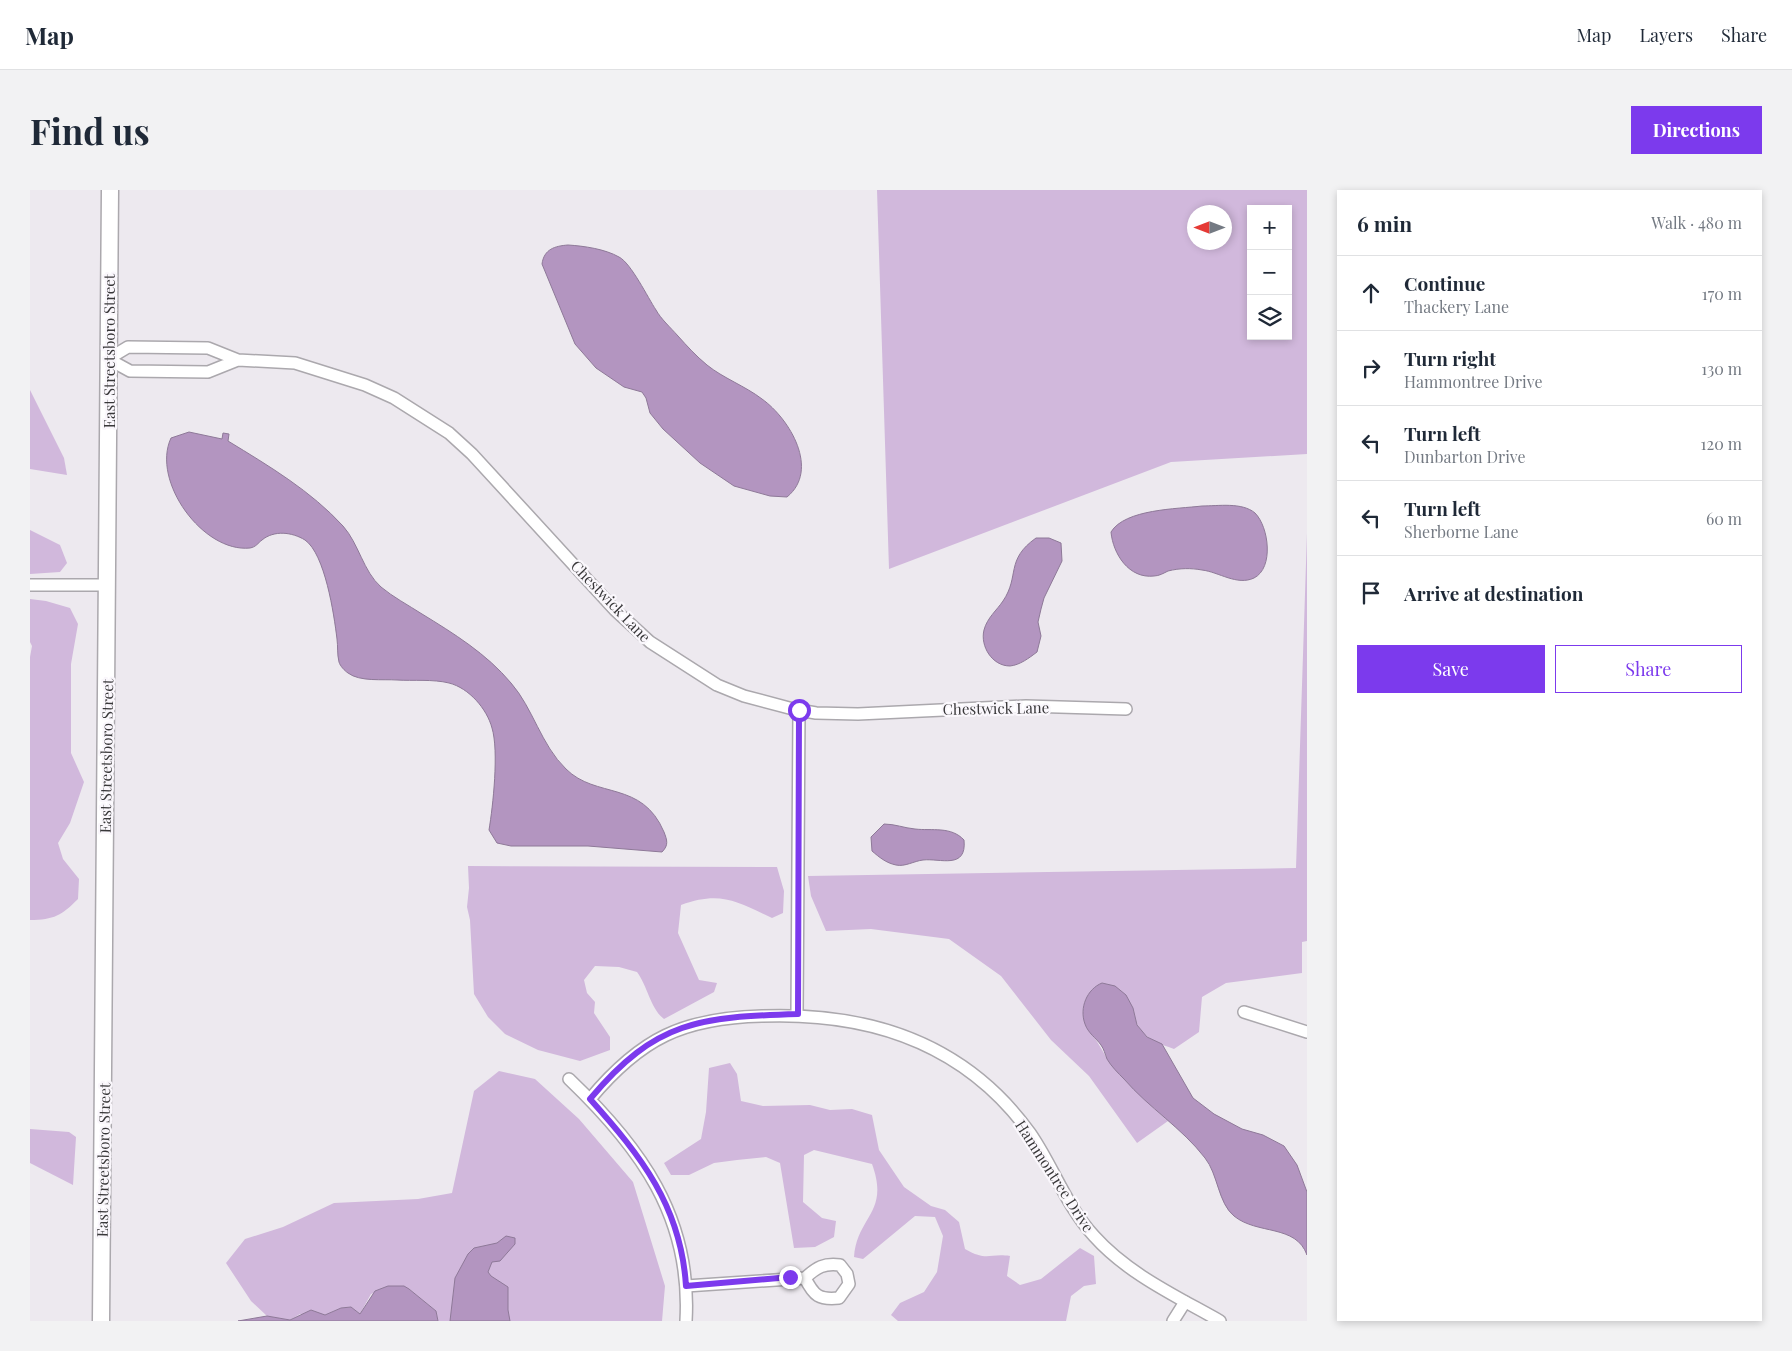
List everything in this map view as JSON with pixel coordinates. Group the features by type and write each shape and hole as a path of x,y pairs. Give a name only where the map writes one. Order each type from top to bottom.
{"main road":[{"name":"East Streetsboro Street","path":"101,1321 110,190"}],"street":[{"name":"Chestwick Lane","path":"108,359 128,348 208,348 238,360 295,363 365,385 420,413 449,433 472,454 615,610 650,642 717,685 744,696 799,710 858,714 978,706 1126,709"},
{"name":"Chestwick Lane","path":"108,359 130,371 198,372 208,372 238,360"},
{"path":"30,585 106,585"},
{"path":"798,1014 799,710"},
{"path":"1244,1012 1307,1032"},
{"name":"Hammontree Drive","path":"590,1099 626,1060 667,1034 710,1020 798,1014 846,1019 898,1032 946,1056 970,1072 1006,1104 1030,1134 1075,1212 1094,1237 1124,1264 1185,1302 1220,1321"},
{"path":"569,1078 638,1154 656,1183 675,1230 686,1286 686,1321"},
{"path":"686,1286 790,1277 805,1278"},
{"path":"1173,1321 1185,1302"}],"shaded area":[{"path":"877,190 1307,190 1307,454 1171,462 889,569"},
{"path":"568,245 601,250 613,254 624,261 634,273 660,317 695,355 713,370 762,399 782,419 791,432 801,459 801,473 797,486 787,497 770,496 734,486 700,463 663,429 650,413 646,398 642,392 624,387 596,368 575,344 542,264 545,255 551,249"},
{"path":"30,390 64,458 67,475 30,469"},
{"path":"189,432 222,439 223,433 229,434 228,441 303,490 331,513 348,533 365,565 381,587 469,645 502,672 519,693 543,738 566,769 578,778 591,784 618,792 644,804 655,816 667,840 666,847 662,852 588,846 511,846 497,843 489,830 495,779 494,738 490,721 476,700 463,689 449,683 365,679 353,676 345,671 339,662 334,615 323,571 312,547 305,540 294,535 277,533 250,548 232,546 215,539 199,527 185,511 175,493 168,474 167,455 171,438"},
{"path":"1230,505 1243,507 1255,513 1260,519 1266,537 1267,557 1265,566 1254,578 1235,580 1198,569 1172,570 1156,576 1145,576 1130,569 1115,549 1111,532 1118,524 1128,519 1139,514 1166,509"},
{"path":"30,530 60,545 67,563 60,572 30,574"},
{"path":"1307,533 1307,941 1302,942 1302,973 1226,983 1202,997 1199,1032 1174,1049 1158,1043 1141,1031 1131,1004 1125,995 1118,989 1102,983 1091,1034 1117,1071 1168,1121 1137,1143 1089,1076 1051,1040 1001,976 949,939 871,929 826,931 811,896 808,876 1296,868"},
{"path":"1036,538 1049,538 1061,543 1062,561 1044,598 1038,622 1041,636 1037,652 1017,664 1004,665 993,659 986,648 983,636 985,626 1008,592 1016,561 1020,554"},
{"path":"30,599 46,601 70,608 78,624 71,664 71,753 84,782 70,823 58,843 63,859 79,879 78,899 57,916 30,920 30,657 32,646 30,642"},
{"path":"884,824 947,831 964,840 964,849 961,856 957,859 923,860 903,865 892,864 883,860 872,851 871,837"},
{"path":"468,866 777,867 784,891 783,913 772,918 738,903 717,898 681,905 678,933 699,980 717,983 714,992 664,1019 655,1009 637,972 619,967 595,966 584,980 587,993 595,1002 594,1013 610,1037 610,1050 580,1061 538,1050 505,1034 488,1017 474,994 470,920 467,907 469,888"},
{"path":"1102,983 1115,986 1126,995 1133,1008 1137,1025 1147,1037 1162,1044 1193,1098 1214,1114 1242,1129 1263,1135 1284,1146 1297,1165 1307,1192 1307,1255 1302,1245 1294,1238 1243,1222 1234,1216 1221,1196 1213,1172 1205,1158 1186,1137 1144,1099 1110,1064 1099,1042 1086,1027 1083,1018 1088,994"},
{"path":"730,1063 737,1074 741,1101 763,1106 810,1105 830,1110 852,1109 872,1115 879,1150 904,1187 931,1206 945,1210 959,1222 965,1249 984,1256 1010,1256 1007,1276 1020,1285 1041,1279 1080,1248 1094,1256 1096,1284 1084,1286 1071,1296 1066,1321 898,1321 891,1315 900,1303 924,1292 937,1272 943,1236 935,1217 915,1216 863,1259 854,1257 856,1243 875,1204 877,1180 872,1164 814,1150 804,1155 803,1202 822,1218 836,1221 834,1237 815,1247 794,1248 780,1163 766,1157 737,1160 714,1163 689,1175 671,1175 664,1163 701,1139 706,1112 709,1068"},
{"path":"499,1071 535,1079 579,1119 633,1182 665,1286 662,1321 438,1321 436,1311 409,1289 393,1286 371,1294 360,1314 351,1307 341,1308 325,1315 300,1314 290,1320 267,1316 251,1301 226,1263 245,1239 283,1227 334,1203 418,1199 452,1193 474,1091"},
{"path":"30,1129 69,1132 76,1137 73,1185 30,1163"},
{"path":"506,1236 515,1238 515,1244 500,1261 492,1262 488,1272 508,1287 510,1321 450,1321 455,1278 468,1254 474,1248 497,1243"},
{"path":"388,1286 404,1286 409,1289 436,1311 438,1321 238,1321 267,1316 290,1320 311,1310 325,1315 341,1308 351,1307 360,1314 375,1291"}],"route":[{"path":"790,1277 686,1286 680,1247 670,1214 656,1183 638,1154 590,1099 626,1060 647,1044 667,1034 710,1020 740,1016 798,1014 799,710"}]}
